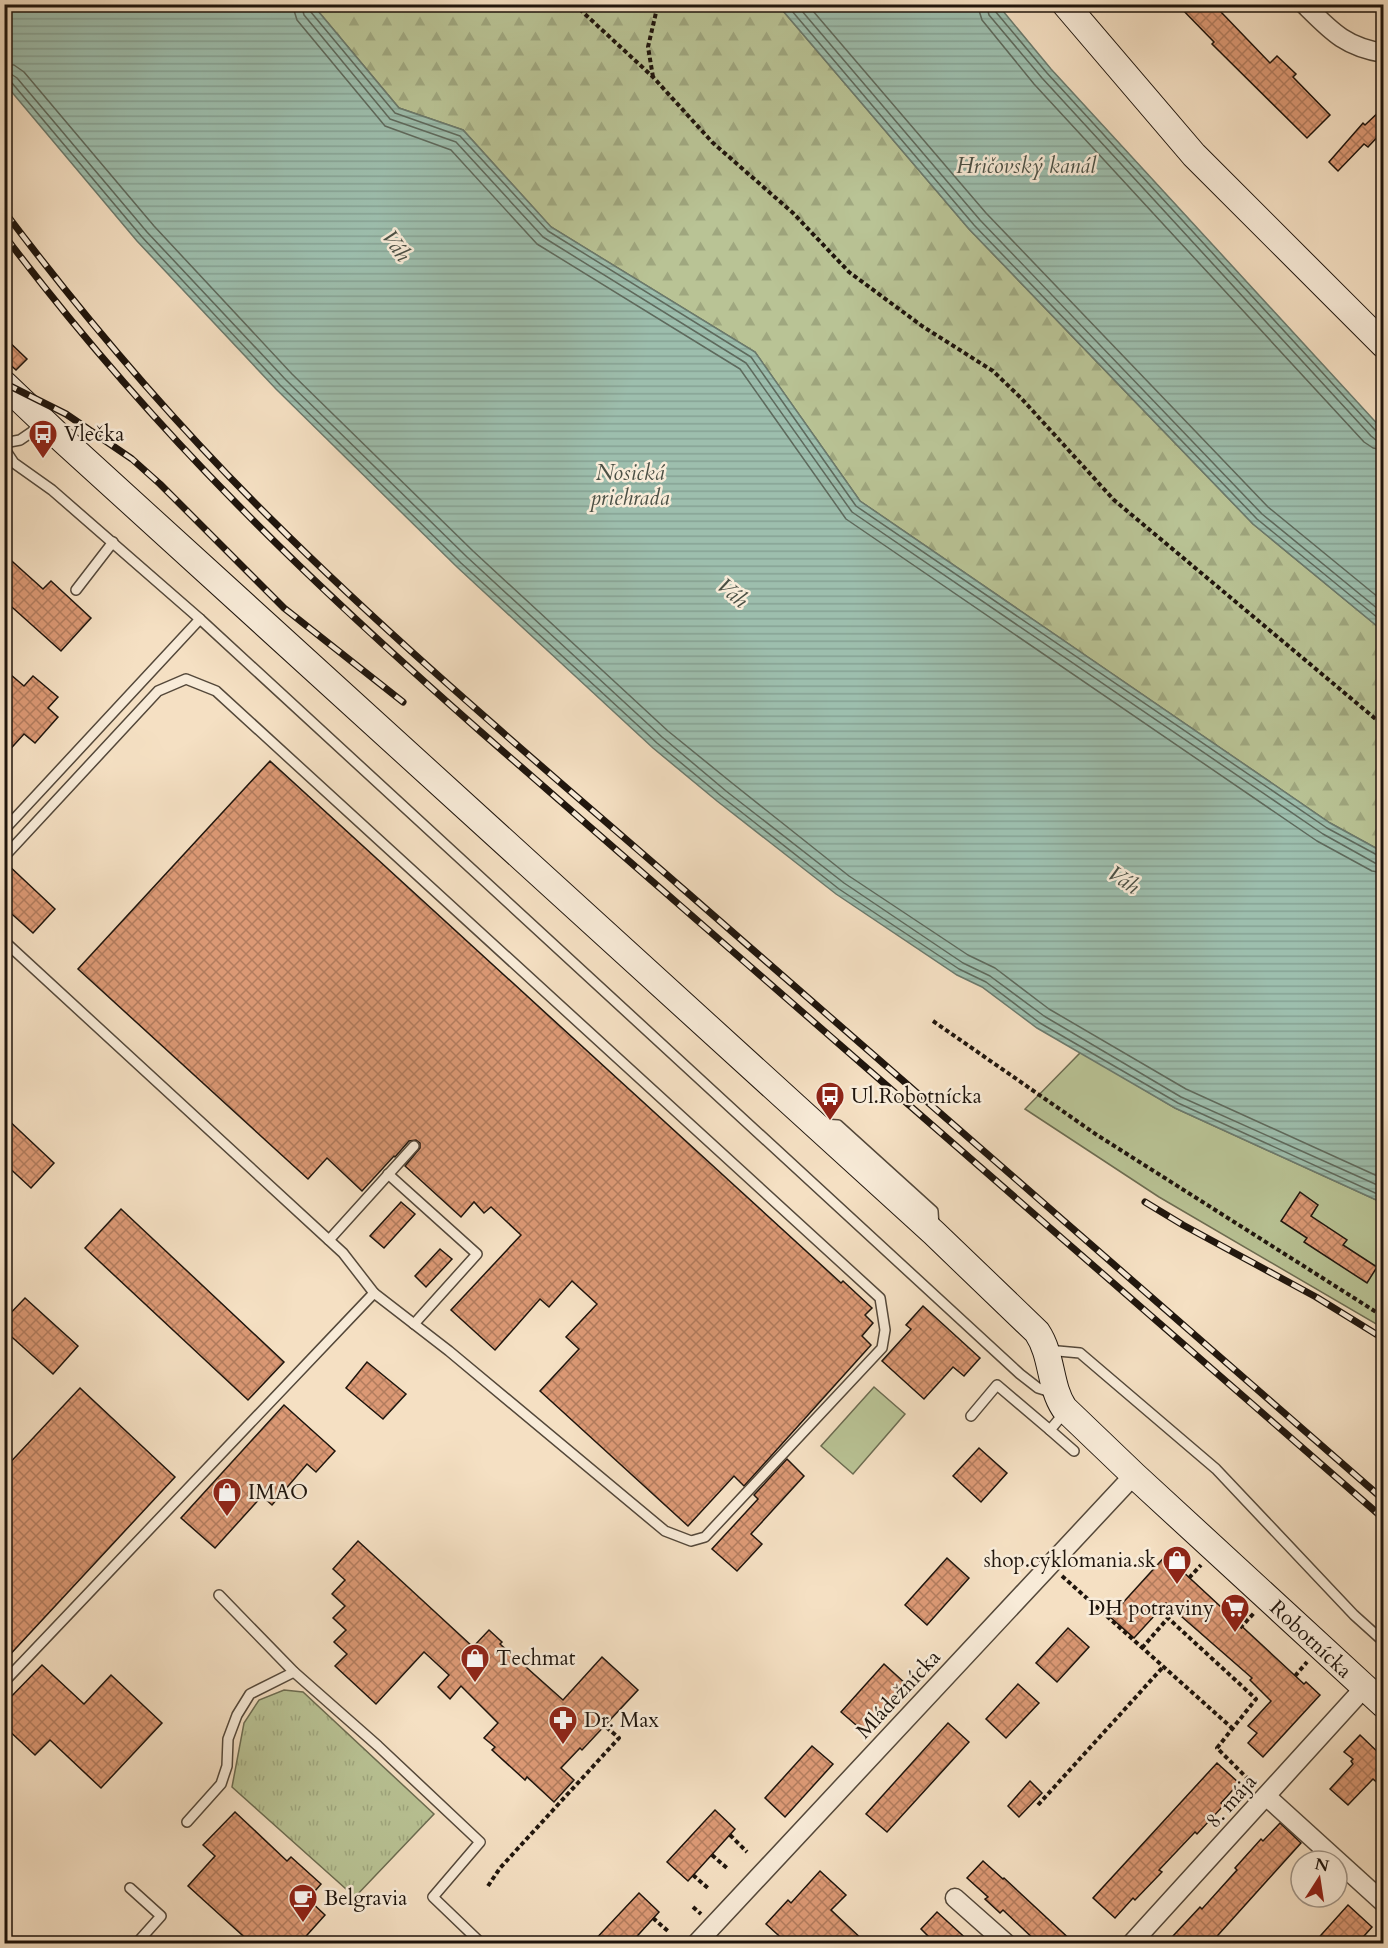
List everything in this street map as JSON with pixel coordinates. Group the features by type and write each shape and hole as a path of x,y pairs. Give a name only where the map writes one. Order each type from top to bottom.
{"street":[{"path":"1065,4 1194,155 1383,345"},
{"path":"1304,4 1336,35 1365,50 1383,53"},
{"path":"4,384 44,423 934,1233 1037,1332 1047,1350 1061,1402"},
{"name":"Robotnícka","path":"1061,1402 1134,1475 1383,1706"},
{"name":"Mládežnícka","path":"696,1944 1134,1475"},
{"name":"8. mája","path":"1131,1944 1364,1688"},
{"path":"1266,1796 1383,1903"},
{"path":"955,1898 1007,1944"}],"lane":[{"path":"4,443 20,440 44,423"},
{"path":"4,448 14,463 52,490 200,619 1020,1374 1061,1402 1050,1430"},
{"path":"4,467 14,463"},
{"path":"76,590 113,542"},
{"path":"4,830 200,619"},
{"path":"4,857 158,691 186,679 216,691 880,1298 885,1330 882,1348 705,1537 691,1541 665,1531 374,1293 343,1253 4,941"},
{"path":"329,1240 414,1146"},
{"path":"388,1174 477,1254 414,1324"},
{"path":"4,1682 374,1293"},
{"path":"1047,1350 1080,1353 1216,1469 1353,1615 1383,1642"},
{"path":"971,1416 997,1385 1074,1451"},
{"path":"219,1595 294,1672 378,1746 480,1842 433,1897 482,1944"},
{"path":"188,1822 221,1784 227,1766 228,1739 237,1715 250,1694 294,1672"},
{"path":"130,1888 161,1916 136,1944"}],"path":[{"path":"574,4 653,78 712,142 793,213 849,272 922,326 993,371 1021,398 1114,500 1383,726"},
{"path":"653,78 648,47 658,4"},
{"path":"933,1021 1097,1135 1383,1317"},
{"path":"1189,1578 1206,1560"},
{"path":"1060,1574 1233,1728"},
{"path":"1240,1628 1259,1608"},
{"path":"1142,1648 1168,1618 1256,1699 1217,1748 1266,1796"},
{"path":"1295,1676 1312,1656"},
{"path":"1038,1805 1163,1667"},
{"path":"488,1886 514,1852 619,1737 605,1726"},
{"path":"730,1835 747,1852"},
{"path":"712,1855 728,1869"},
{"path":"693,1875 709,1889"},
{"path":"693,1906 703,1917"},
{"path":"653,1918 669,1932"},
{"path":"635,1938 641,1944"}],"green space":[{"path":"313,5 778,5 969,229 1253,524 1383,631 1383,852 1330,823 860,501 755,352 551,227 463,130 399,108"},
{"path":"1081,1052 1175,1108 1383,1203 1383,1328 1159,1197 1025,1109"},
{"path":"874,1387 905,1414 853,1474 821,1446"},
{"path":"284,1690 303,1692 434,1814 355,1897 232,1787 244,1723 259,1700"}],"water":[{"name":"Nosická priehrada","path":"4,5 313,5 399,108 463,130 551,227 755,352 860,501 1330,823 1383,852 1383,1203 1175,1108 1037,1028 982,987 957,975 836,894 653,748 457,567 276,389 137,241 5,84"},
{"name":"Hričovský kanál","path":"778,5 998,5 1051,69 1383,430 1383,631 1253,524 969,229"}],"building":[{"path":"1177,4 1229,4 1221,12 1270,63 1277,56 1296,74 1293,77 1330,115 1307,138 1212,44 1214,42"},
{"path":"1383,108 1383,131 1368,147 1364,144 1338,171 1329,162 1363,123 1365,125"},
{"path":"4,337 27,359 16,370 4,359"},
{"path":"4,554 43,589 51,581 91,618 61,651 4,600"},
{"path":"4,669 24,686 33,676 58,697 48,708 58,717 35,743 24,734 4,756"},
{"path":"270,761 841,1283 843,1281 872,1308 865,1315 873,1323 862,1336 871,1345 744,1486 734,1476 688,1526 540,1391 579,1349 566,1337 597,1304 572,1281 549,1307 540,1299 495,1350 451,1310 521,1235 491,1207 484,1213 474,1202 461,1217 405,1166 420,1148 420,1143 416,1140 409,1141 362,1191 327,1158 308,1179 78,969"},
{"path":"6,863 55,909 33,933 4,907"},
{"path":"4,1116 54,1163 31,1188 4,1163"},
{"path":"1300,1192 1318,1205 1311,1216 1347,1240 1343,1245 1377,1267 1367,1283 1304,1242 1307,1238 1281,1221"},
{"path":"401,1202 415,1214 384,1248 370,1236"},
{"path":"121,1209 284,1362 248,1400 85,1248"},
{"path":"440,1249 452,1259 426,1287 415,1276"},
{"path":"25,1298 78,1346 53,1374 4,1330 4,1320"},
{"path":"923,1306 980,1358 964,1376 953,1367 924,1399 882,1361 911,1329 906,1325"},
{"path":"367,1362 406,1394 383,1419 346,1388"},
{"path":"80,1388 175,1477 4,1661 4,1469"},
{"path":"284,1405 335,1451 316,1472 307,1464 272,1505 262,1496 215,1548 181,1518"},
{"path":"979,1448 1007,1473 981,1502 953,1476"},
{"path":"787,1459 804,1476 751,1534 762,1544 737,1571 712,1549 758,1499 754,1495"},
{"path":"358,1541 473,1647 489,1630 502,1642 500,1644 563,1700 602,1657 638,1690 582,1750 580,1748 561,1768 574,1780 554,1802 527,1777 525,1780 492,1750 495,1747 484,1738 498,1723 461,1686 450,1699 438,1687 449,1675 424,1652 376,1704 335,1666 347,1654 334,1642 346,1630 333,1618 345,1606 332,1594 345,1580 333,1569"},
{"path":"1169,1552 1184,1565 1180,1569 1304,1684 1306,1682 1320,1695 1263,1757 1248,1743 1257,1733 1248,1726 1271,1701 1250,1680 1252,1678 1166,1603 1134,1638 1110,1617"},
{"path":"947,1558 969,1578 927,1625 905,1605"},
{"path":"1068,1628 1089,1647 1057,1682 1036,1663"},
{"path":"884,1664 906,1684 863,1731 841,1712"},
{"path":"42,1665 84,1704 111,1675 162,1723 101,1788 50,1740 35,1755 4,1726 4,1704"},
{"path":"1018,1684 1039,1703 1006,1738 986,1719"},
{"path":"948,1723 969,1742 887,1832 866,1814"},
{"path":"1360,1735 1383,1757 1383,1788 1373,1779 1348,1805 1330,1789 1353,1764 1351,1761 1353,1759 1344,1752"},
{"path":"812,1746 833,1764 785,1817 765,1798"},
{"path":"1217,1763 1239,1783 1221,1803 1224,1805 1197,1834 1195,1832 1159,1870 1162,1872 1115,1918 1093,1898"},
{"path":"1030,1781 1042,1793 1019,1817 1008,1806"},
{"path":"715,1810 735,1829 688,1881 667,1862"},
{"path":"235,1812 287,1861 291,1857 321,1884 308,1899 325,1915 299,1944 252,1944 188,1886 215,1856 203,1845"},
{"path":"1280,1823 1301,1843 1296,1849 1289,1849 1289,1856 1210,1944 1182,1944 1173,1936 1200,1907 1202,1909 1261,1839 1263,1841"},
{"path":"983,1861 1075,1944 1039,1944 1003,1910 1000,1913 985,1899 988,1897 967,1878"},
{"path":"820,1871 846,1895 831,1910 867,1944 788,1944 766,1924 788,1900 791,1903"},
{"path":"639,1893 659,1912 630,1944 591,1944"},
{"path":"1349,1906 1372,1927 1357,1944 1313,1944 1344,1909 1349,1909"},
{"path":"937,1912 972,1944 936,1944 921,1929"}],"railway":[{"path":"4,211 67,292 166,409 236,484 371,615 525,752 1384,1500"},
{"path":"4,235 87,339 175,439 265,533 356,620 481,732 1384,1519"},
{"path":"4,383 66,414 132,459 284,608 403,702"},
{"path":"1145,1202 1316,1297 1384,1339"}],"place":[{"name":"Vlečka","path":"43,460"},
{"name":"Ul.Robotnícka","path":"830,1122"},
{"name":"IMAO","path":"227,1518"},
{"name":"shop.cyklomania.sk","path":"1177,1586"},
{"name":"DH potraviny","path":"1235,1634"},
{"name":"Techmat","path":"475,1684"},
{"name":"Dr. Max","path":"563,1746"},
{"name":"Belgravia","path":"303,1924"}],"water label":[{"name":"Váh","path":"397,245"},
{"name":"Váh","path":"733,592"},
{"name":"Váh","path":"1124,879"}]}
